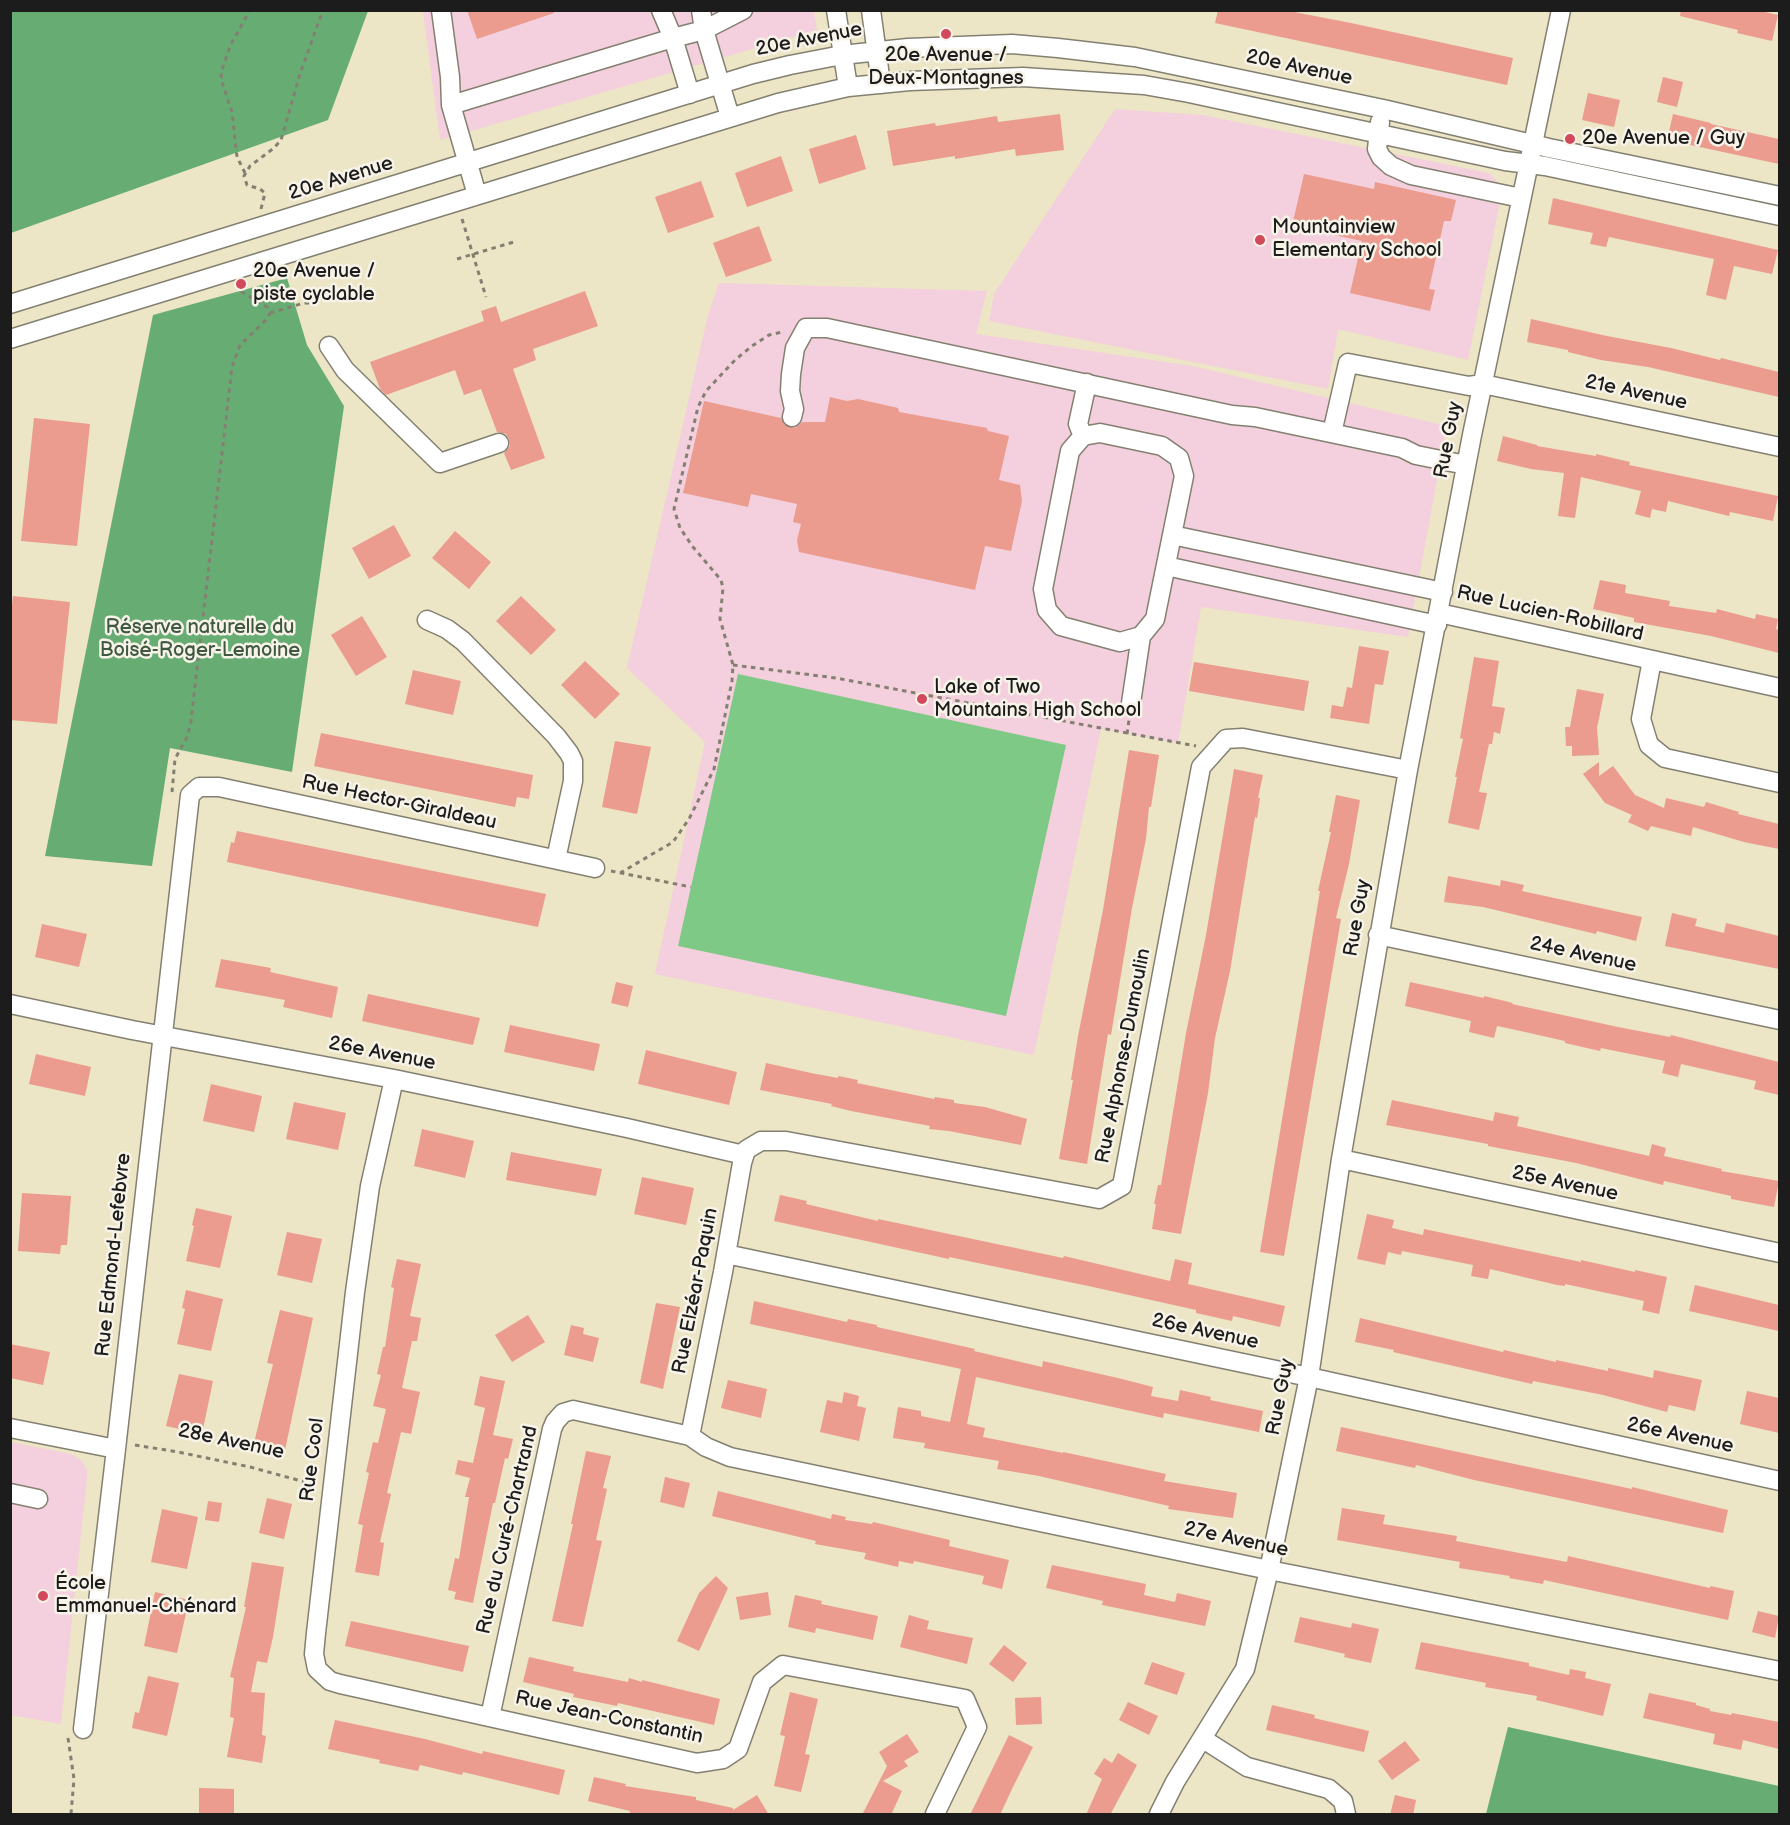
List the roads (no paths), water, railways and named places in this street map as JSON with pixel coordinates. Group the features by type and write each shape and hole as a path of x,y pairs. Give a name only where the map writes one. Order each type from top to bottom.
{"street":[{"path":"441,10 450,77 451,105 477,195"},
{"path":"661,10 673,38 690,94"},
{"path":"701,10 704,30 730,117"},
{"path":"451,105 704,30 743,10"},
{"path":"836,10 848,87"},
{"path":"871,10 881,84"},
{"name":"Rue Guy","path":"1159,1815 1175,1782 1245,1669 1269,1570 1309,1377 1341,1159 1408,770 1483,384 1561,10"},
{"name":"20e Avenue","path":"10,304 776,68 876,50 1012,44 1112,54 1383,109 1533,144 1779,196"},
{"path":"10,339 778,103 848,87 994,76 1120,83 1189,93 1505,161 1545,166 1779,216"},
{"path":"1383,109 1376,144 1381,157 1391,166 1402,172 1521,198"},
{"path":"792,417 793,401 790,391 795,348 806,328 840,330 1232,415 1255,417 1402,448 1416,455 1467,465"},
{"path":"329,346 345,370 440,463 499,443"},
{"name":"21e Avenue","path":"1332,433 1348,363 1469,386 1483,384 1779,447"},
{"path":"1083,436 1078,424 1087,383"},
{"path":"1131,703 1141,636 1155,618 1184,476 1179,458 1162,446 1100,433 1083,436 1070,451 1043,589 1047,610 1061,626 1120,642 1141,636"},
{"path":"1172,535 1443,592"},
{"name":"Rue Lucien-Robillard","path":"1166,566 1652,660 1779,688"},
{"path":"427,620 447,629 463,641 549,729 569,753 573,761 573,781 556,860"},
{"name":"Rue Lucien-Robillard","path":"1652,660 1641,719 1649,745 1665,758 1779,783"},
{"name":"Rue Alphonse-Dumoulin","path":"744,1155 753,1145 761,1141 773,1140 1099,1199 1122,1185 1201,767 1226,739 1243,738 1408,770"},
{"name":"Rue Hector-Giraldeau","path":"195,789 205,786 219,787 599,869"},
{"name":"Rue Edmond-Lefebvre","path":"75,1732 123,1447 162,1035 188,802 195,789"},
{"name":"24e Avenue","path":"1378,935 1779,1020"},
{"name":"26e Avenue","path":"10,1004 394,1079 744,1155"},
{"name":"Rue Cool","path":"394,1079 370,1186 362,1235 314,1662 317,1669 330,1681 490,1717"},
{"name":"Rue Elzéar-Paquin","path":"690,1436 744,1155"},
{"name":"25e Avenue","path":"1341,1159 1779,1253"},
{"name":"26e Avenue","path":"726,1254 1309,1377 1779,1480"},
{"name":"Rue du Curé-Chartrand","path":"490,1717 550,1436 555,1422 563,1413 573,1410 690,1436"},
{"path":"10,1428 123,1447"},
{"name":"27e Avenue","path":"690,1436 711,1450 730,1457 1269,1570 1779,1671"},
{"path":"10,1493 38,1499"},
{"name":"Rue Jean-Constantin","path":"490,1717 697,1763 723,1759 738,1749 762,1682 783,1665 965,1699 976,1727 935,1815"},
{"path":"1203,1739 1248,1767 1329,1789 1343,1801 1346,1815"}],"place":[{"name":"20e Avenue / Deux-Montagnes","path":"946,34"},
{"name":"20e Avenue / Guy","path":"1570,139"},
{"name":"Mountainview Elementary School","path":"1260,240"},
{"name":"20e Avenue / piste cyclable","path":"241,284"},
{"name":"Lake of Two Mountains High School","path":"922,699"},
{"name":"École Emmanuel-Chénard","path":"43,1596"}],"park label":[{"name":"Réserve naturelle du Boisé-Roger-Lemoine","path":"200,640"}]}
